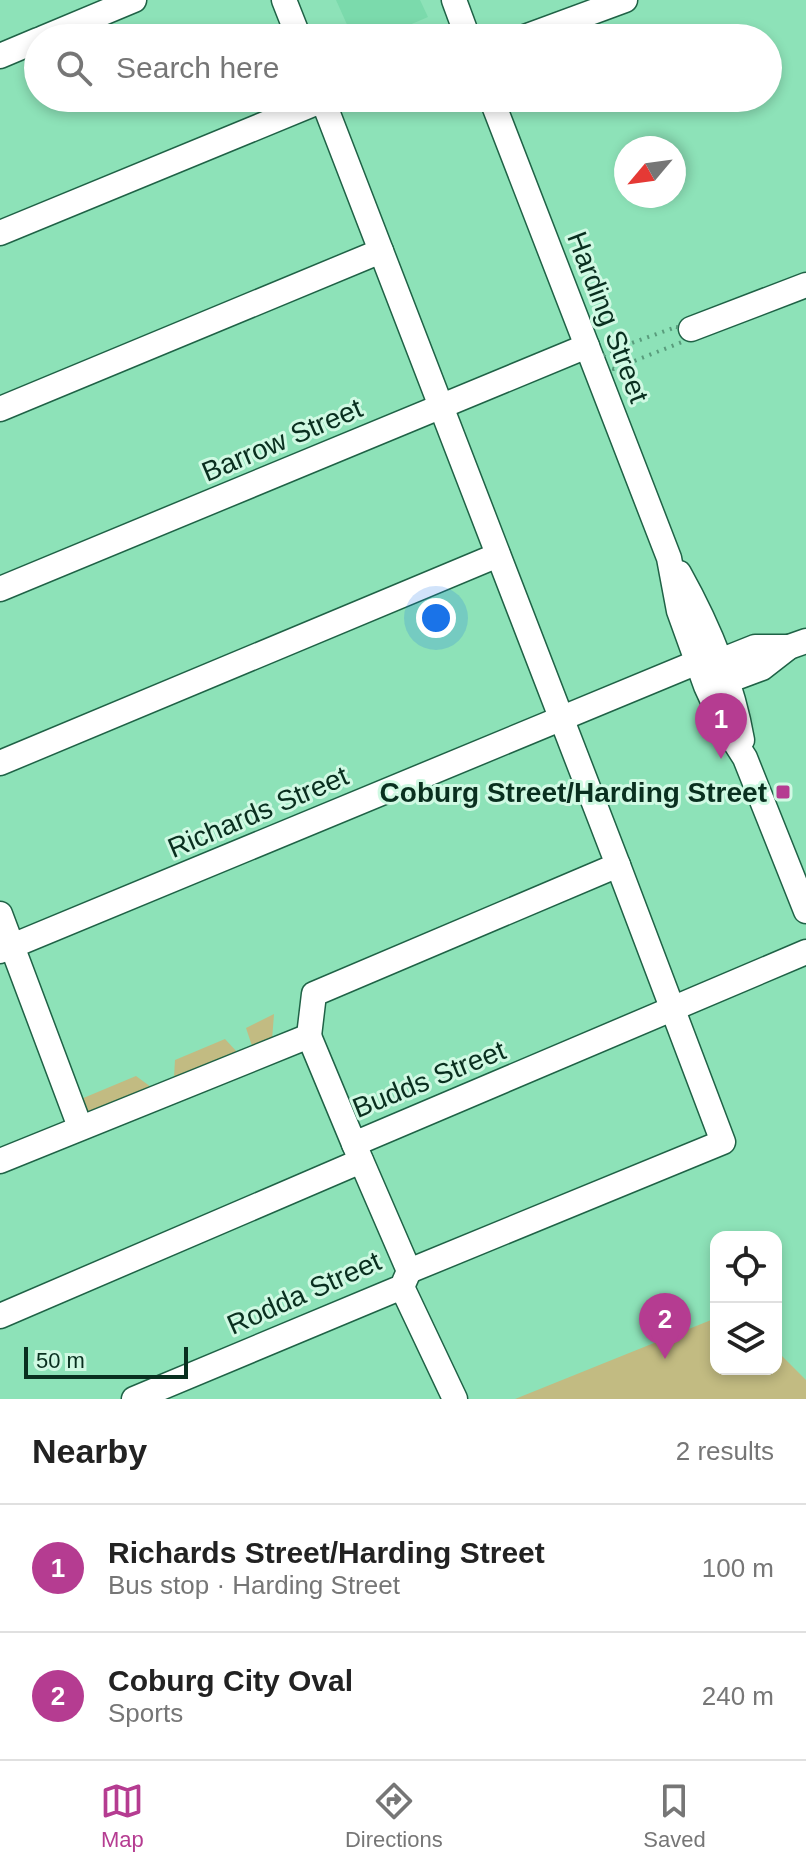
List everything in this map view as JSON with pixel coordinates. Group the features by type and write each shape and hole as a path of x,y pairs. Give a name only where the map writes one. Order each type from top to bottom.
{"street":[{"path":"76,24 134,0"},
{"path":"284,0 293,24"},
{"path":"454,0 463,24"},
{"path":"560,24 625,0"},
{"path":"0,56 24,46"},
{"path":"0,233 293,112"},
{"path":"329,112 723,1142 406,1279 455,1399"},
{"name":"Harding Street","path":"496,112 669,558 699,610 745,758 806,911"},
{"path":"0,409 381,251"},
{"path":"691,329 806,285"},
{"name":"Barrow Street","path":"0,589 441,406 591,355"},
{"path":"0,763 498,555"},
{"name":"Richards Street","path":"6,949 562,718 715,664 762,668 798,644"},
{"name":"Harding Street","path":"715,664 724,725 745,758"},
{"path":"0,1161 309,1036 314,994 618,865"},
{"path":"0,914 6,949 80,1127"},
{"name":"Budds Street","path":"309,1036 358,1153 806,952"},
{"path":"0,1316 358,1153"},
{"name":"Rodda Street","path":"134,1399 406,1279 358,1153"}],"path":[{"path":"676,327 691,329 682,342 614,369 591,355 676,327"}],"shaded area":[{"path":"336,0 420,0 428,17 412,24 347,24"},
{"path":"274,1014 272,1040 252,1046 246,1028"},
{"path":"225,1039 237,1052 174,1077 175,1060"},
{"path":"136,1076 151,1087 87,1115 81,1099"},
{"path":"710,1320 710,1375 782,1375 782,1356 806,1380 806,1399 515,1399"}],"place":[{"name":"Richards Street/Harding Street","path":"721,759"},
{"name":"Coburg Street/Harding Street","path":"783,792"},
{"name":"Coburg City Oval","path":"665,1359"}]}
